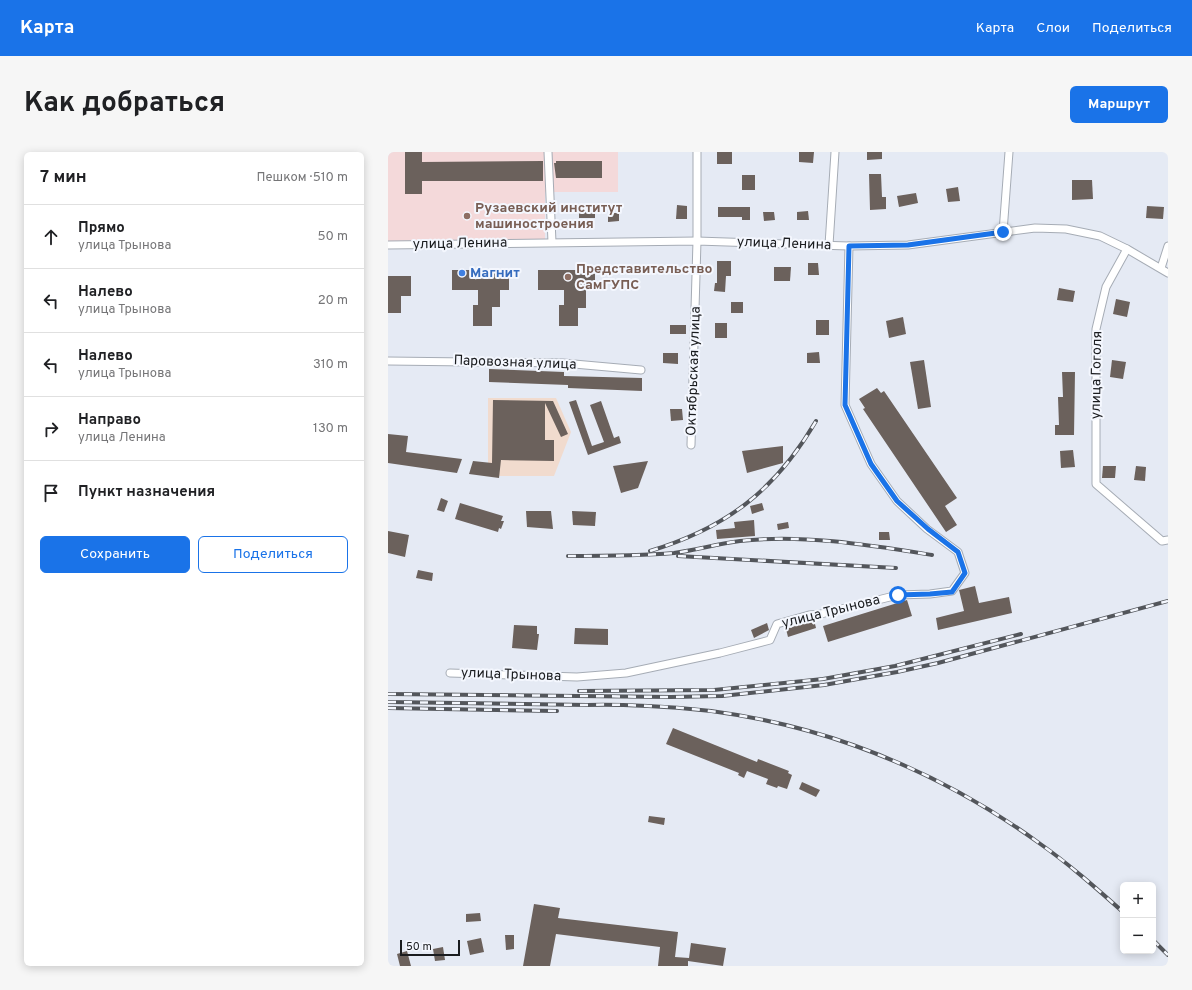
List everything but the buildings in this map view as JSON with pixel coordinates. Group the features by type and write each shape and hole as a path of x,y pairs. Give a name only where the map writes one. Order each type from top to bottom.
{"street":[{"path":"548,152 552,242"},
{"name":"Октябрьская улица","path":"692,445 697,241 697,152"},
{"path":"829,245 835,152"},
{"path":"1003,232 1009,152"},
{"name":"улица Ленина","path":"388,245 697,241 849,246 908,245 1035,228 1066,229 1100,236 1127,249 1168,273"},
{"name":"улица Трынова","path":"450,673 577,677 626,673 720,653 770,640 777,624 810,615 821,614 898,595 952,592 965,573 958,552 928,529 897,501 871,464 845,405 849,246"},
{"path":"1161,268 1168,246"},
{"name":"улица Гоголя","path":"1127,249 1106,287 1096,329 1096,484 1162,540 1168,540"},
{"name":"Паровозная улица","path":"388,361 563,363 641,370"}],"shaded area":[{"name":"Рузаевский институт машиностроения","path":"388,152 618,152 618,192 545,192 545,240 388,241"},
{"path":"488,398 556,398 571,432 554,476 488,476"}],"railway":[{"path":"650,551 677,542 702,531 746,504 783,468 800,446 816,421"},
{"path":"568,556 674,553 740,541 764,539 812,540 860,544 932,555"},
{"path":"678,556 896,568"},
{"path":"388,694 671,697 722,696 824,685 938,663 1168,601"},
{"path":"579,691 714,690 823,679 895,666 1021,634"},
{"path":"388,702 648,706 701,710 753,718 804,730 854,745 902,764 949,787 995,813 1050,851 1120,909"},
{"path":"388,708 557,711"},
{"path":"1156,943 1168,955"}],"place":[{"name":"Рузаевский институт машиностроения","path":"467,216"},
{"name":"Магнит","path":"462,273"},
{"name":"Представительство СамГУПС","path":"568,277"}],"route":[{"path":"898,595 952,592 965,573 958,552 928,529 897,501 871,464 845,405 849,246 908,245 1003,232"}]}
